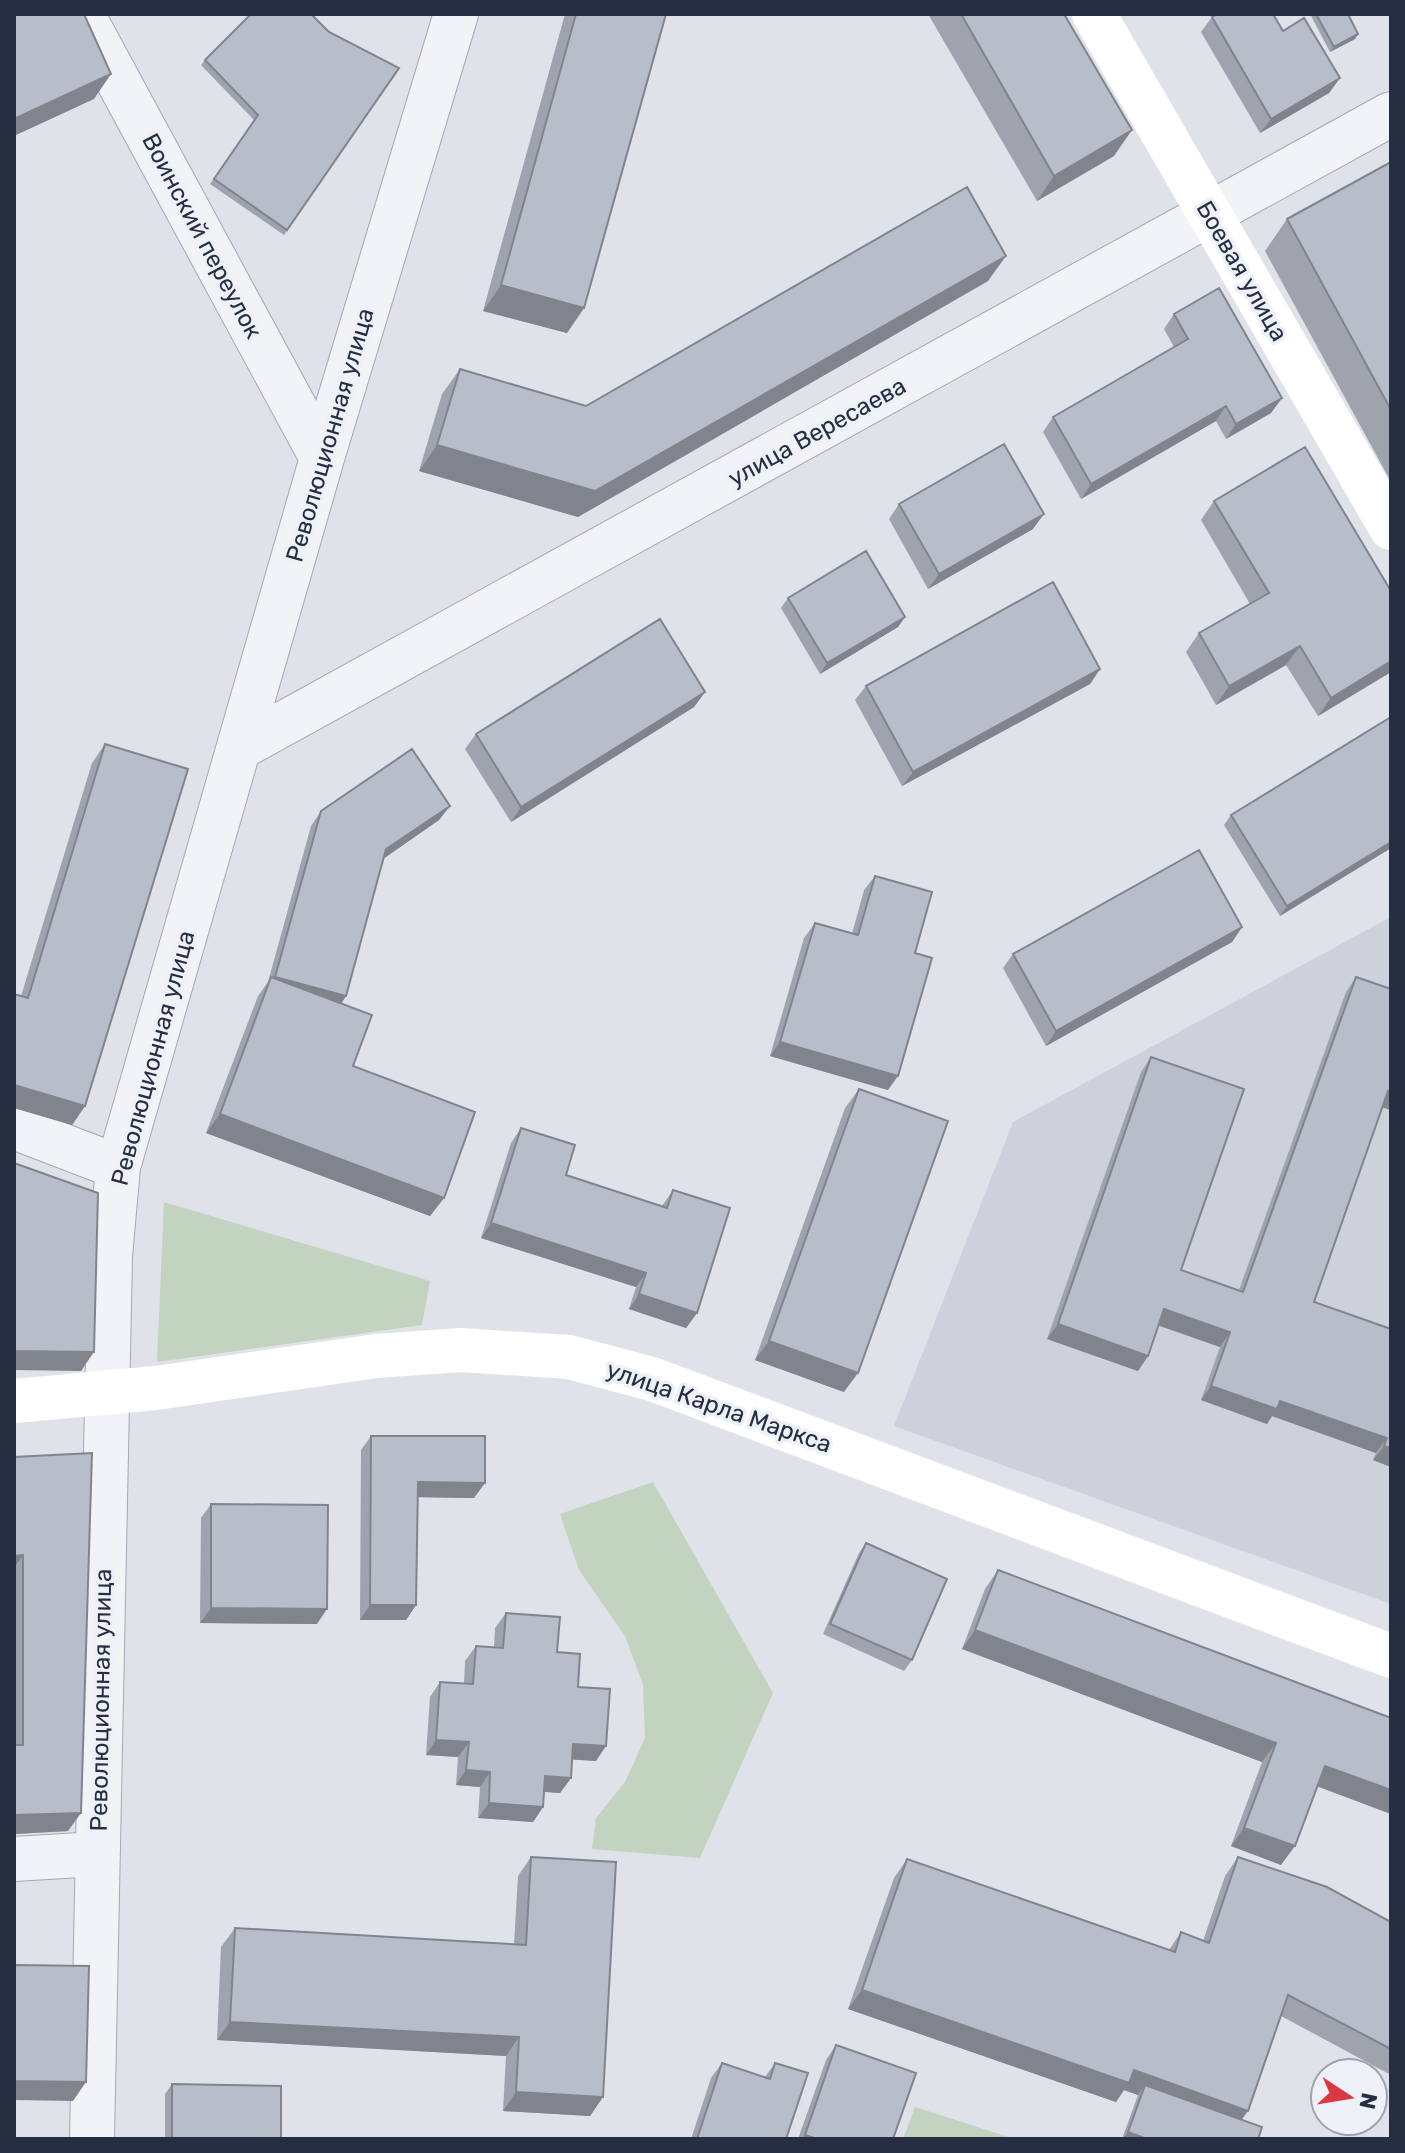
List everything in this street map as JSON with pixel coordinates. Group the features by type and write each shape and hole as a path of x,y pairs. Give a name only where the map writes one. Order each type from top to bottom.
{"main road":[{"name":"Боевая улица","path":"1094,14 1391,528"},
{"name":"улица Карла Маркса","path":"14,1401 108,1392 376,1356 461,1350 569,1357 652,1379 1391,1656"}],"street":[{"name":"Воинский переулок","path":"82,14 322,458"},
{"name":"Революционная улица","path":"92,2139 110,1256 118,1167 322,458 456,14"},
{"name":"улица Вересаева","path":"241,747 1391,114"},
{"path":"14,1127 118,1167"},
{"path":"14,1859 97,1854"}],"shaded area":[{"path":"1391,917 1391,1604 894,1426 1013,1122"}],"green space":[{"path":"164,1202 430,1281 422,1325 157,1362"},
{"path":"653,1482 773,1693 700,1858 592,1849 596,1818 625,1782 645,1738 643,1685 625,1636 579,1570 560,1514"},
{"path":"915,2107 1015,2139 903,2139"}],"building":[{"path":"14,14 84,14 111,74 14,119"},
{"path":"251,14 311,14 329,32 399,68 287,230 214,179 258,115 205,60"},
{"path":"576,14 666,14 584,308 501,285"},
{"path":"961,14 1064,14 1132,130 1054,176"},
{"path":"1217,14 1273,14 1283,31 1304,18 1340,78 1271,119 1212,17"},
{"path":"1316,14 1348,14 1358,34 1334,47"},
{"path":"1391,162 1391,410 1287,219"},
{"path":"967,187 1006,256 595,491 437,445 460,369 586,406"},
{"path":"1219,288 1282,398 1236,424 1226,406 1091,484 1053,417 1188,339 1174,314"},
{"path":"1004,444 1044,514 939,574 899,504"},
{"path":"1305,447 1391,591 1391,661 1331,698 1300,646 1229,686 1199,633 1269,593 1214,501"},
{"path":"866,551 905,617 827,663 788,598"},
{"path":"1053,582 1100,669 913,772 866,686"},
{"path":"660,619 705,692 521,807 476,734"},
{"path":"1391,717 1391,842 1287,906 1231,815"},
{"path":"105,744 188,769 85,1106 14,1085 14,994 28,998"},
{"path":"412,749 450,806 386,849 346,996 275,977 321,811"},
{"path":"1199,850 1242,927 1056,1031 1013,954"},
{"path":"875,876 932,892 915,953 932,958 898,1076 780,1042 815,923 858,935"},
{"path":"271,977 372,1015 353,1066 475,1112 444,1198 220,1114"},
{"path":"1356,977 1391,989 1391,1092 1388,1091 1314,1302 1391,1329 1391,1448 1384,1446 1387,1438 1280,1401 1277,1409 1211,1386 1230,1332 1164,1309 1148,1356 1058,1324 1151,1057 1244,1089 1181,1270 1243,1292"},
{"path":"859,1089 948,1121 858,1373 769,1341"},
{"path":"521,1128 575,1145 566,1175 667,1208 673,1190 730,1208 697,1313 639,1294 646,1273 491,1223"},
{"path":"14,1163 98,1193 94,1352 14,1351"},
{"path":"371,1436 485,1436 485,1483 418,1482 416,1605 370,1605"},
{"path":"92,1453 81,1813 14,1815 14,1745 23,1745 23,1555 14,1556 14,1457"},
{"path":"211,1504 328,1505 327,1609 211,1608"},
{"path":"866,1543 947,1579 912,1660 830,1624"},
{"path":"998,1570 1391,1718 1391,1790 1325,1766 1295,1846 1244,1828 1276,1743 975,1630"},
{"path":"506,1613 560,1617 557,1652 580,1654 578,1687 610,1689 606,1746 573,1744 571,1778 545,1776 543,1807 489,1803 490,1772 466,1770 469,1742 436,1740 440,1682 473,1684 476,1646 503,1648"},
{"path":"531,1857 616,1862 603,2097 516,2092 519,2037 230,2022 235,1928 526,1945"},
{"path":"1238,1857 1327,1887 1391,1922 1391,2049 1288,1995 1248,2111 1134,2070 1129,2083 862,1990 907,1859 1175,1952 1181,1932 1209,1943"},
{"path":"14,1965 89,1966 86,2082 14,2081"},
{"path":"836,2045 916,2073 893,2139 817,2139 805,2135"},
{"path":"722,2063 770,2079 775,2063 808,2073 786,2139 697,2139"},
{"path":"172,2084 281,2086 281,2139 172,2139"},
{"path":"1145,2085 1262,2127 1258,2139 1147,2139 1128,2132"}]}
